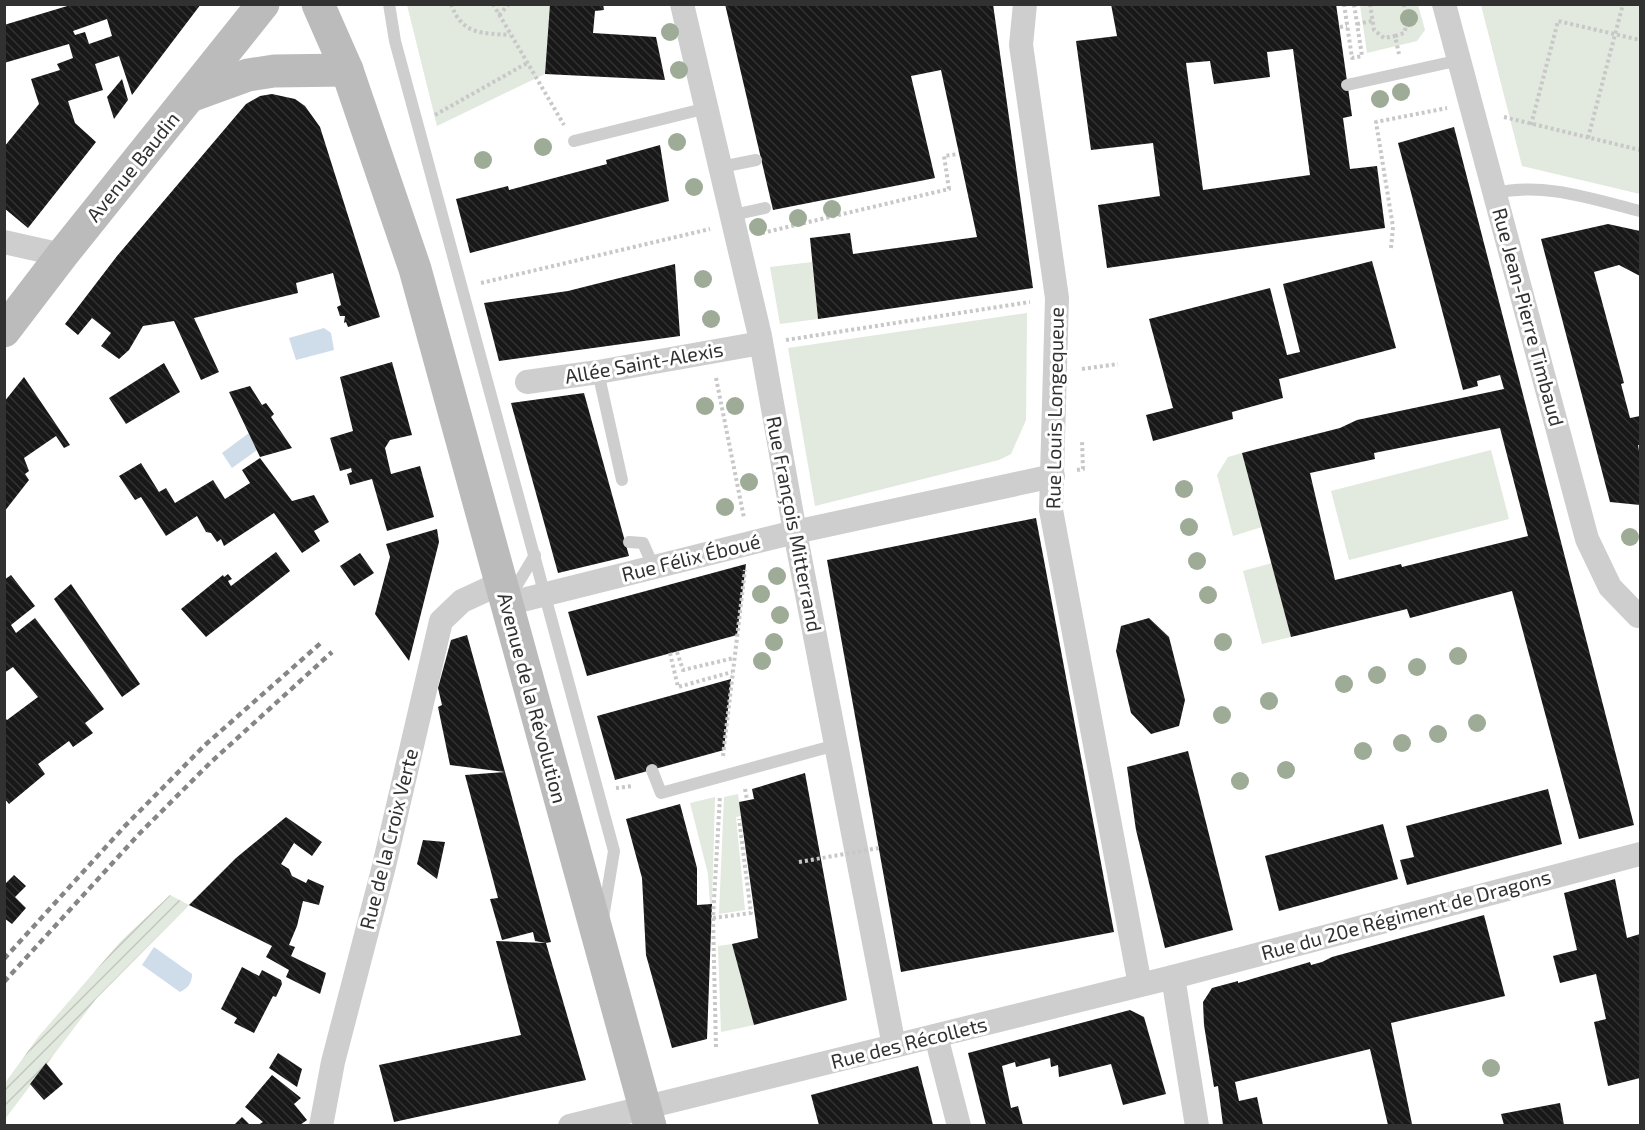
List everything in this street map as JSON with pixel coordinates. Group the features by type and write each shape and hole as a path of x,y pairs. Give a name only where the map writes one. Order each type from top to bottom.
{"main road":[{"name":"Avenue Baudin","path":"4,331 263,4"},
{"path":"318,4 347,70"},
{"path":"343,4 347,70"},
{"path":"190,96 248,75 274,71 347,70"},
{"name":"Avenue de la Révolution","path":"347,70 415,269 598,944 648,1117"}],"street":[{"name":"Rue François Mitterrand","path":"682,4 761,343 894,1046"},
{"name":"Rue Louis Longequeue","path":"1025,4 1021,45 1057,298 1051,510 1140,985"},
{"name":"Rue Jean-Pierre Timbaud","path":"1444,4 1587,539 1610,587 1640,621"},
{"path":"4,242 62,255"},
{"name":"Allée Saint-Alexis","path":"527,382 598,372 761,343"},
{"name":"Rue Félix Éboué","path":"503,593 546,595 795,532 1053,476"},
{"name":"Rue de la Croix Verte","path":"321,1125 333,1062 384,866 441,621 462,601 503,593"},
{"name":"Rue du 20e Régiment de Dragons","path":"1173,977 1641,854"},
{"path":"1173,977 1197,1125"},
{"name":"Rue des Récollets","path":"570,1125 648,1117 894,1046 1173,977"},
{"path":"936,1036 959,1125"}],"lane":[{"path":"389,4 395,41 614,850 598,944"},
{"path":"1347,85 1460,60"},
{"path":"574,141 706,108"},
{"path":"721,167 756,160"},
{"path":"1495,192 1510,189 1551,189 1641,211"},
{"path":"735,226 765,208"},
{"path":"598,372 622,480"},
{"path":"629,542 643,543 654,568"},
{"path":"503,593 535,555"},
{"path":"652,770 661,793 836,744"}],"path":[{"path":"451,4 456,19 476,33 511,35"},
{"path":"492,4 529,62 574,141"},
{"path":"499,15 509,4"},
{"path":"1344,4 1352,58 1362,56 1354,4"},
{"path":"1370,4 1374,30 1384,38 1404,33 1407,24 1404,4"},
{"path":"1588,138 1623,4"},
{"path":"1357,24 1372,21"},
{"path":"1531,125 1558,21 1641,40"},
{"path":"1340,27 1347,26"},
{"path":"1395,36 1399,52"},
{"path":"430,118 529,62"},
{"path":"1391,248 1393,227 1376,122 1471,104"},
{"path":"1504,117 1641,150"},
{"path":"474,284 735,226 949,189 944,156 958,154"},
{"path":"761,343 1057,298"},
{"path":"700,354 715,371 748,544"},
{"path":"1080,377 1080,369 1118,364"},
{"path":"677,652 683,670 734,658"},
{"path":"670,653 678,687 732,672"},
{"path":"714,918 751,913 739,819"},
{"path":"799,862 879,848"}],"shaded area":[{"path":"407,5 550,5 545,74 437,126"},
{"path":"1360,5 1418,5 1425,30 1417,41 1367,53"},
{"path":"1481,5 1640,5 1640,194 1522,166"},
{"path":"812,262 818,319 780,324 770,267"},
{"path":"1027,313 1026,420 1011,454 999,460 815,506 788,348"},
{"path":"1491,450 1509,519 1349,560 1331,491"},
{"path":"1242,453 1262,527 1233,536 1217,475 1228,457"},
{"path":"1272,563 1291,637 1262,644 1243,571"},
{"path":"738,794 741,816 736,817 745,910 719,914 724,797"},
{"path":"715,797 712,904 710,904 708,874 690,803"},
{"path":"170,895 189,905 96,999 5,1119 5,1083 39,1036 121,941"},
{"path":"732,944 754,1025 721,1032 718,946"}],"water":[{"path":"324,328 331,333 334,350 296,360 289,338"},
{"path":"249,433 257,450 232,468 222,453"},
{"path":"154,947 192,974 190,983 185,989 180,992 142,965"}],"building":[{"path":"74,4 201,4 132,95 119,56 95,64 103,90 68,101 75,123 96,142 28,228 4,208 4,147 39,104 31,79 60,70 57,64 73,58 69,44 4,63 4,25","holes":["107,19 112,36 89,44 85,32 75,35 73,31"]},
{"path":"550,4 603,4 604,10 595,11 593,33 656,37 665,80 545,74"},
{"path":"725,4 993,4 1033,288 818,319 810,238 850,233 853,254 977,237 941,70 911,76 935,178 773,210"},
{"path":"1111,4 1336,4 1352,116 1343,118 1350,169 1377,166 1385,228 1107,268 1098,205 1160,196 1153,143 1091,150 1076,41 1117,36","holes":["1293,49 1310,175 1203,190 1186,63 1210,61 1214,84 1270,77 1267,52"]},
{"path":"122,79 128,100 114,119 107,97"},
{"path":"272,94 295,99 305,106 320,127 380,317 348,327 346,322 344,323 345,316 340,316 337,307 341,305 333,273 296,283 298,293 194,318 219,372 201,380 174,321 143,326 129,350 119,359 101,346 111,333 92,318 78,335 65,324 117,256 246,104 260,96"},
{"path":"1454,127 1634,825 1579,839 1512,591 1410,618 1407,609 1291,637 1242,453 1340,428 1357,420 1504,389 1500,375 1477,381 1478,386 1463,390 1398,143","holes":["1500,428 1528,536 1402,567 1401,564 1335,580 1310,473 1375,459 1374,453"]},
{"path":"660,145 669,201 470,253 456,199 508,186 509,190 607,164 606,160"},
{"path":"1608,224 1640,231 1640,276 1619,265 1594,272 1624,383 1621,384 1630,418 1640,416 1640,445 1638,445 1640,505 1610,502 1541,239"},
{"path":"1372,261 1396,348 1279,379 1283,398 1232,412 1233,419 1153,441 1146,415 1173,408 1149,319 1270,288 1287,355 1300,352 1283,284"},
{"path":"675,264 680,336 499,361 484,303 568,291"},
{"path":"392,362 412,435 390,440 385,448 391,474 420,466 434,517 387,531 372,479 350,485 347,474 352,472 351,468 340,471 330,438 353,431 340,377"},
{"path":"164,363 180,392 126,424 109,398"},
{"path":"24,377 70,445 64,448 56,436 24,458 29,471 25,474 29,480 4,512 4,402"},
{"path":"250,386 262,405 266,403 274,414 271,417 292,448 260,457 229,392"},
{"path":"584,393 629,556 558,573 511,403"},
{"path":"260,458 292,501 314,495 329,522 314,531 320,541 302,553 274,513 224,546 221,539 217,542 211,533 206,532 197,516 166,536 141,497 135,500 119,476 141,463 159,492 166,488 175,503 213,480 225,499 250,483 242,470"},
{"path":"1036,518 1114,932 901,972 827,560"},
{"path":"437,529 439,542 409,661 375,614 390,557 386,544"},
{"path":"276,552 290,571 206,637 181,609 223,575 224,577 228,574 232,579 228,581 231,586"},
{"path":"360,553 374,573 354,586 340,566"},
{"path":"746,564 737,635 587,676 568,612"},
{"path":"11,575 35,606 11,625 16,633 35,618 104,709 85,723 93,733 73,747 69,741 38,764 45,774 9,804 4,798 4,717 7,720 38,697 13,667 4,673 4,580"},
{"path":"71,584 140,684 122,697 54,599"},
{"path":"1149,618 1169,637 1185,700 1179,726 1151,734 1131,713 1116,651 1121,626"},
{"path":"467,635 505,772 450,765 438,707 442,705 438,688 451,640"},
{"path":"731,679 724,750 615,780 597,716"},
{"path":"1188,751 1233,930 1165,948 1136,830 1127,767"},
{"path":"505,772 551,942 535,941 533,932 502,940 490,899 498,898 465,775"},
{"path":"805,773 847,1000 754,1025 732,944 758,938 739,802 754,799 752,789"},
{"path":"1548,789 1562,844 1407,885 1400,860 1414,857 1406,826"},
{"path":"680,804 697,868 697,905 712,904 707,1039 672,1048 646,955 642,878 626,819"},
{"path":"286,817 322,842 312,856 294,843 281,864 289,869 292,876 306,883 308,879 324,886 319,905 303,901 297,926 289,945 295,947 291,956 326,973 320,994 286,977 289,970 266,957 272,946 189,905 236,858"},
{"path":"1383,824 1398,879 1279,911 1265,856"},
{"path":"423,840 445,842 437,879 417,864"},
{"path":"14,875 26,886 15,897 26,908 12,924 4,918 4,885"},
{"path":"1615,879 1627,938 1640,934 1640,1078 1608,1086 1594,1022 1606,1019 1596,974 1560,983 1553,956 1577,950 1564,893"},
{"path":"1484,915 1505,996 1391,1023 1412,1124 1388,1125 1370,1049 1235,1082 1239,1101 1257,1097 1263,1125 1223,1125 1218,1086 1214,1087 1204,1025 1203,1002 1212,988 1238,981 1238,983 1310,962 1311,965 1332,957"},
{"path":"496,941 546,943 586,1080 394,1122 379,1065 521,1035"},
{"path":"242,967 259,976 262,970 281,980 282,984 276,997 273,996 254,1033 234,1023 237,1018 221,1009"},
{"path":"1130,1010 1144,1017 1166,1094 1123,1105 1111,1064 1059,1077 1058,1065 1051,1067 1050,1058 1016,1067 1015,1062 1002,1066 1011,1108 1018,1106 1023,1125 986,1125 968,1053"},
{"path":"278,1053 302,1069 297,1087 269,1068"},
{"path":"46,1063 63,1084 44,1100 30,1084"},
{"path":"918,1066 933,1125 819,1125 811,1095"},
{"path":"272,1075 301,1098 294,1104 307,1120 300,1125 258,1125 263,1122 245,1107"},
{"path":"1560,1103 1564,1125 1504,1125 1501,1114"},
{"path":"242,1117 250,1125 234,1125"}],"railway":[{"path":"4,959 124,827 205,745 323,641"},
{"path":"4,982 139,834 210,763 332,652"}]}
